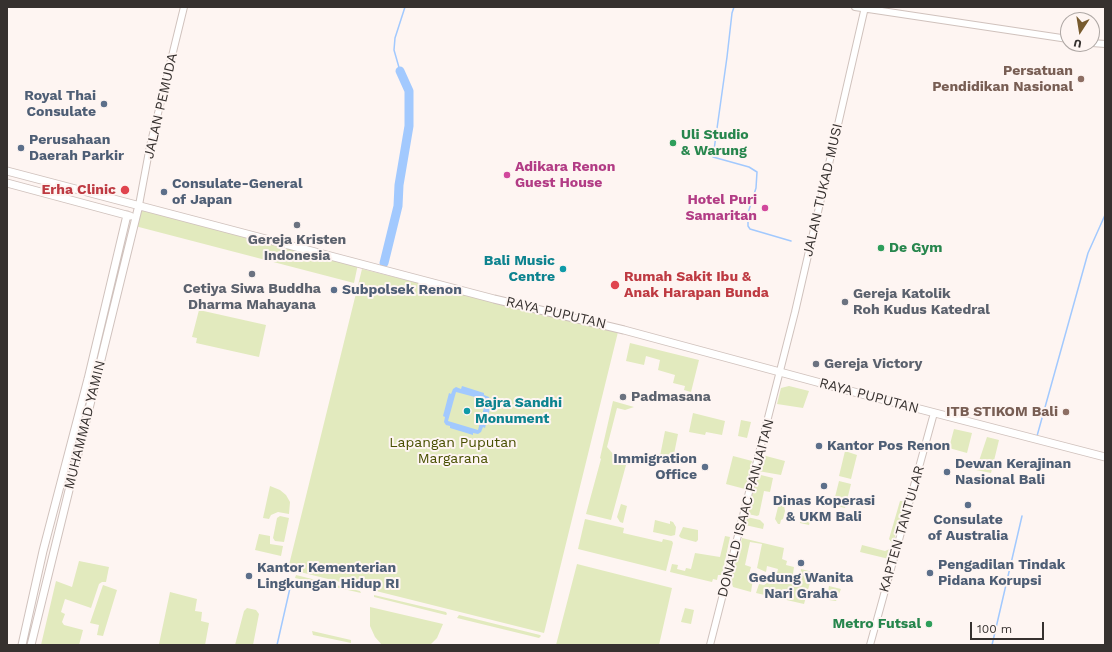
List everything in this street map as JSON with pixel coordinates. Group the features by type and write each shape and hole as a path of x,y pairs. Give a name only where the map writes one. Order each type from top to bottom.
{"main road":[{"name":"RAYA PUPUTAN","path":"7,171 494,298 624,330 934,413 1105,456"},
{"path":"7,183 136,217"},
{"path":"76,201 78,190"},
{"name":"MUHAMMAD YAMIN","path":"31,645 139,205"},
{"name":"MUHAMMAD YAMIN","path":"22,645 42,557 88,379 127,215"},
{"path":"42,557 51,559"}],"street":[{"name":"JALAN PEMUDA","path":"139,205 150,146 184,7"},
{"path":"854,7 1060,38"},
{"name":"JALAN TUKAD MUSI","path":"780,371 865,8"},
{"name":"DONALD ISAAC PANJAITAN","path":"710,645 780,371"},
{"name":"KAPTEN TANTULAR","path":"870,645 934,413"}],"green space":[{"path":"140,207 358,264 354,283 135,226"},
{"name":"Lapangan Puputan Margarana","path":"362,269 618,332 544,633 288,569"},
{"path":"199,310 266,325 259,357 196,343 197,338 192,337"},
{"path":"630,343 699,360 691,392 684,390 685,386 673,383 675,375 658,370 660,360 646,356 644,365 626,361"},
{"path":"789,386 809,391 803,408 777,404 781,388"},
{"path":"613,401 634,407 625,410 617,408 607,447 621,463 626,465 611,520 586,514 601,459"},
{"path":"693,413 725,421 722,435 706,432 705,435 689,432"},
{"path":"741,420 751,422 747,438 738,436"},
{"path":"954,429 972,433 967,453 949,448"},
{"path":"665,431 678,434 673,459 660,456"},
{"path":"987,437 999,440 991,473 976,470"},
{"path":"845,451 857,455 851,479 839,476"},
{"path":"762,455 785,461 781,475 758,471"},
{"path":"733,456 752,461 745,489 726,484"},
{"path":"757,474 773,478 770,492 764,491 759,515 757,516 748,514"},
{"path":"839,481 851,484 845,508 833,505"},
{"path":"270,486 280,490 286,495 290,502 289,514 278,512 271,515 269,519 263,518"},
{"path":"900,501 905,501 893,544 889,539"},
{"path":"621,504 627,506 623,523 620,522 617,517"},
{"path":"781,505 784,506 785,511 783,519 781,520 780,524 778,524 775,519 778,507"},
{"path":"803,511 812,513 809,525 800,523"},
{"path":"280,516 289,518 284,542 275,541 273,538 277,518"},
{"path":"747,517 760,520 764,524 763,529 745,525"},
{"path":"585,519 624,528 623,533 662,542 663,539 672,541 673,543 666,571 578,549"},
{"path":"655,520 670,524 670,521 673,522 676,527 675,535 671,536 653,532"},
{"path":"683,527 698,530 698,540 696,542 681,538 679,536"},
{"path":"259,534 270,536 270,544 283,546 281,556 255,550"},
{"path":"725,536 730,537 722,575 718,575 717,580 713,579 712,582 670,572 672,564 678,565 677,569 685,571 686,568 691,569 695,553 720,557"},
{"path":"742,538 784,548 782,559 787,561 786,565 794,567 793,574 800,576 801,569 813,572 804,604 756,593 759,584 764,585 771,580 775,581 778,569 767,566 766,572 757,568 762,544 750,542 745,565 751,567 748,578 753,579 751,592 733,587 731,580"},
{"path":"862,545 885,551 892,548 889,559 860,552"},
{"path":"79,561 109,567 106,582 99,584 91,608 65,599 61,612 65,614 62,622 64,625 83,630 79,645 41,645 56,581 72,587"},
{"path":"577,564 672,588 659,645 556,645"},
{"path":"296,575 360,591 361,593 295,578"},
{"path":"103,585 117,590 103,636 97,635 99,625 90,623"},
{"path":"829,586 841,589 836,601 829,600 827,597"},
{"path":"170,592 197,599 195,611 202,612 201,621 209,623 205,645 159,644"},
{"path":"374,595 446,612 447,614 446,615 374,597"},
{"path":"370,607 443,624 437,638 430,645 382,645 375,637 370,626"},
{"path":"247,608 256,610 259,614 253,645 235,645 244,611"},
{"path":"685,608 694,610 691,624 681,622"},
{"path":"459,615 541,636 539,638 457,618"},
{"path":"312,631 351,640 351,643 313,635"}],"water":[{"path":"462,386 484,393 484,395 489,397 489,404 491,405 485,428 483,427 481,432 478,434 473,433 473,435 450,428 450,426 446,425 444,422 445,417 443,416 449,393 451,394 453,389 456,387 461,389","holes":["456,392 486,400 478,430 448,421"]}],"waterway":[{"path":"400,71 394,50 395,38 405,7"},
{"path":"734,7 713,157 749,167 757,172 756,188 748,213 748,226 750,229 791,241"},
{"path":"384,263 398,206 399,185 409,126 409,91 400,71"},
{"path":"1037,436 1088,253 1105,215"},
{"path":"992,645 1022,516"},
{"path":"277,645 290,588"}],"place":[{"name":"Persatuan Pendidikan Nasional","path":"1081,79"},
{"name":"Royal Thai Consulate","path":"104,104"},
{"name":"Uli Studio & Warung","path":"673,143"},
{"name":"Perusahaan Daerah Parkir","path":"21,148"},
{"name":"Adikara Renon Guest House","path":"507,175"},
{"name":"Erha Clinic","path":"125,190"},
{"name":"Consulate-General of Japan","path":"164,192"},
{"name":"Hotel Puri Samaritan","path":"765,208"},
{"name":"Gereja Kristen Indonesia","path":"297,225"},
{"name":"De Gym","path":"881,248"},
{"name":"Bali Music Centre","path":"563,269"},
{"name":"Cetiya Siwa Buddha Dharma Mahayana","path":"252,274"},
{"name":"Rumah Sakit Ibu & Anak Harapan Bunda","path":"615,285"},
{"name":"Subpolsek Renon","path":"334,290"},
{"name":"Gereja Katolik Roh Kudus Katedral","path":"845,302"},
{"name":"Gereja Victory","path":"816,364"},
{"name":"Padmasana","path":"623,397"},
{"name":"Bajra Sandhi Monument","path":"467,411"},
{"name":"ITB STIKOM Bali","path":"1066,412"},
{"name":"Kantor Pos Renon","path":"819,446"},
{"name":"Immigration Office","path":"705,467"},
{"name":"Dewan Kerajinan Nasional Bali","path":"947,472"},
{"name":"Dinas Koperasi & UKM Bali","path":"824,486"},
{"name":"Consulate of Australia","path":"968,505"},
{"name":"Gedung Wanita Nari Graha","path":"801,563"},
{"name":"Pengadilan Tindak Pidana Korupsi","path":"930,573"},
{"name":"Kantor Kementerian Lingkungan Hidup RI","path":"249,576"},
{"name":"Metro Futsal","path":"929,624"}]}
